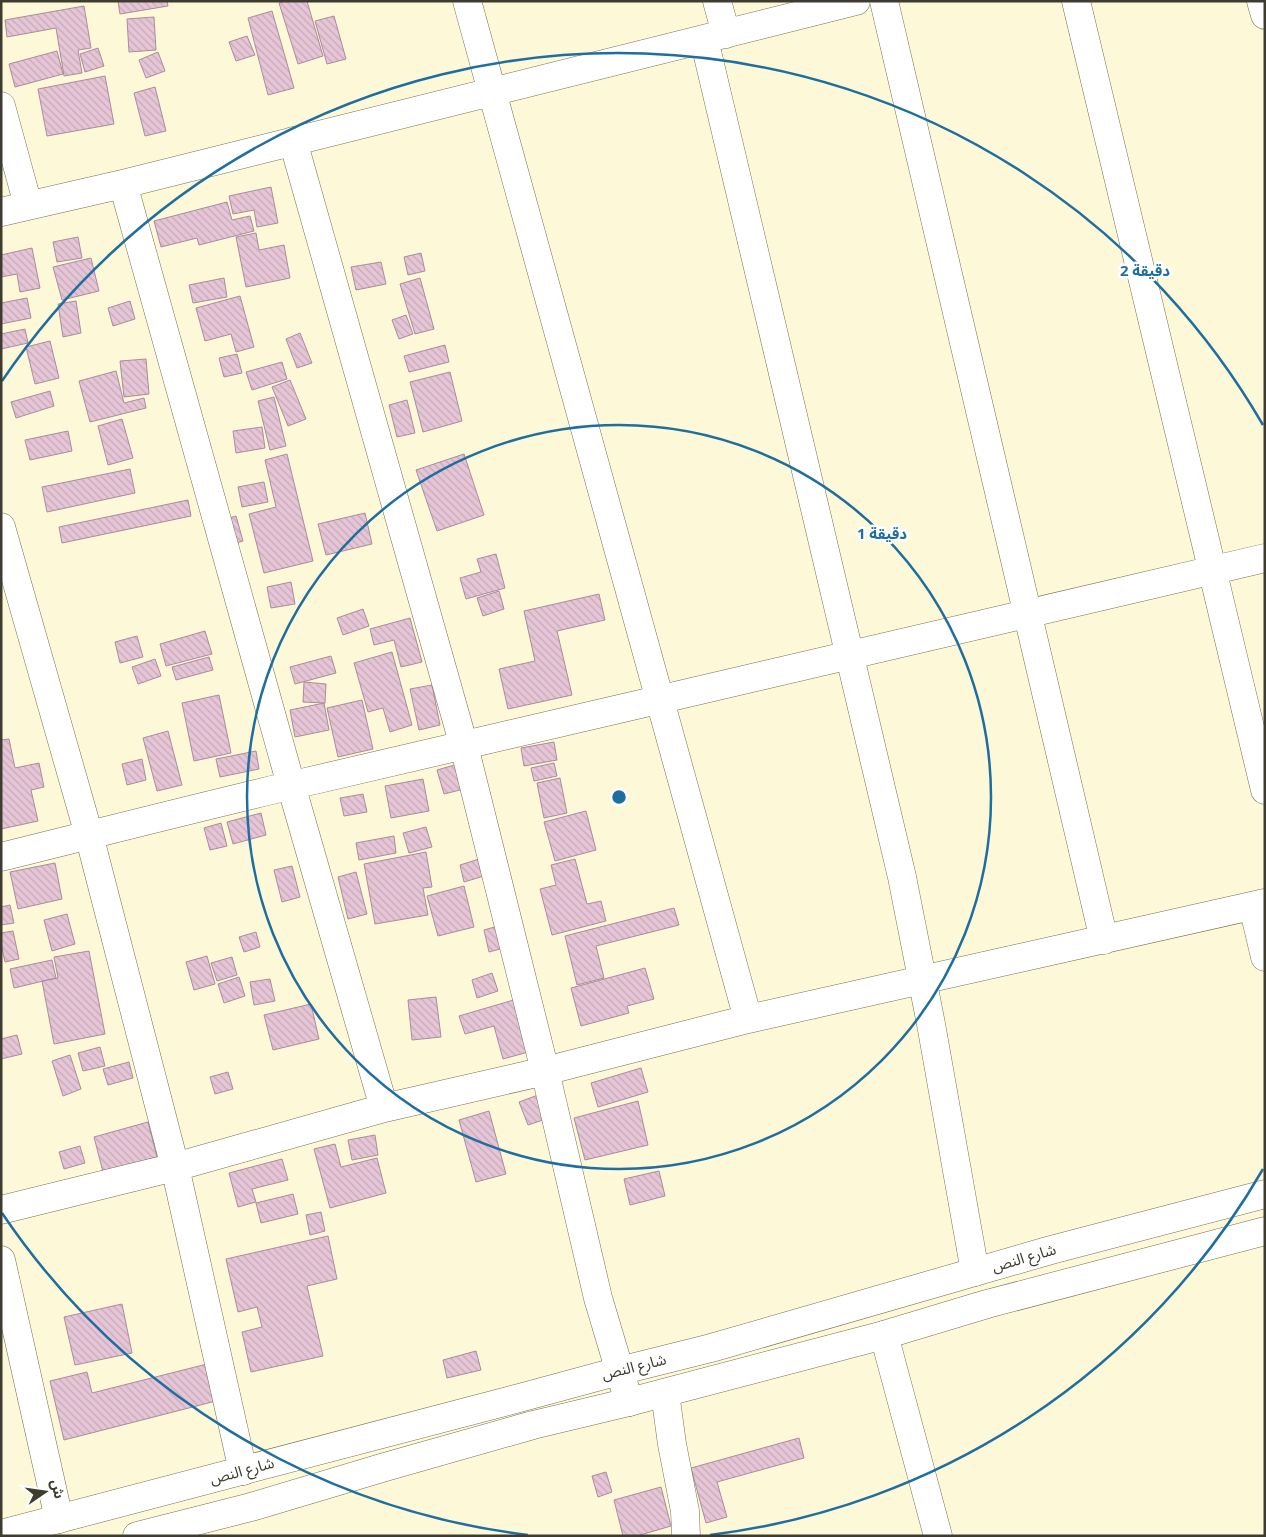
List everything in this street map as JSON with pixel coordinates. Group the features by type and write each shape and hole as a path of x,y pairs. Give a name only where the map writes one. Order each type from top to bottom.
{"street":[{"path":"467,1 748,1019"},
{"path":"717,1 715,37 849,654 888,815 922,980 975,1272"},
{"path":"1,212 123,184 856,1"},
{"path":"884,1 1104,940"},
{"path":"1076,1 1265,790"},
{"path":"1261,1 1265,15"},
{"path":"1,106 28,205"},
{"path":"293,141 464,746 545,1071 598,1298 629,1402"},
{"path":"123,184 291,785 384,1108"},
{"path":"1,527 89,835 175,1167 243,1471"},
{"path":"1,857 291,785 1265,558"},
{"path":"1,1210 175,1167 384,1108 545,1071 748,1019 1259,904 1265,957"},
{"name":"شارع النص","path":"1,1534 620,1370 711,1348 1051,1250 1265,1194"},
{"path":"137,1536 251,1507 533,1425 665,1393 884,1335 988,1304 1265,1230"},
{"path":"1051,1250 1060,1286"},
{"path":"1,1260 59,1519"},
{"path":"884,1335 938,1536"},
{"path":"665,1393 672,1444 684,1503 686,1536"}],"building":[{"path":"118,1 167,1 168,6 120,14"},
{"path":"285,1 307,1 323,56 298,64 279,3"},
{"path":"84,6 91,48 78,50 82,73 64,76 56,28 7,37 5,20"},
{"path":"272,11 294,88 268,95 248,18"},
{"path":"334,16 346,59 327,64 315,21"},
{"path":"154,17 156,50 129,52 127,19"},
{"path":"247,36 255,55 236,61 229,42"},
{"path":"98,48 104,66 85,72 80,54"},
{"path":"57,51 63,74 15,87 9,64"},
{"path":"158,52 165,71 146,78 139,60"},
{"path":"105,76 114,124 47,136 38,89"},
{"path":"155,87 166,131 145,136 134,93"},
{"path":"271,187 278,223 257,227 254,210 233,214 229,196"},
{"path":"227,202 232,220 250,216 254,231 199,245 197,238 161,247 154,221"},
{"path":"256,233 259,250 284,245 290,278 246,287 236,237"},
{"path":"78,237 82,258 57,262 53,242"},
{"path":"32,248 40,288 20,292 17,274 1,277 1,255"},
{"path":"421,253 425,271 408,275 404,257"},
{"path":"91,258 99,291 62,300 53,267"},
{"path":"381,262 386,284 356,290 351,267"},
{"path":"224,278 227,297 193,303 189,285"},
{"path":"420,278 434,329 415,334 400,284"},
{"path":"240,296 254,347 236,352 231,334 205,341 196,308"},
{"path":"27,298 31,318 1,324 1,303"},
{"path":"76,301 81,333 63,337 58,304"},
{"path":"130,301 135,319 113,326 108,308"},
{"path":"406,315 413,334 399,339 392,320"},
{"path":"25,329 28,343 1,349 1,334"},
{"path":"300,333 312,363 297,368 286,339"},
{"path":"50,341 59,378 35,384 26,347"},
{"path":"445,345 449,362 409,372 404,356"},
{"path":"237,354 242,373 224,377 219,358"},
{"path":"146,359 149,394 124,397 120,361"},
{"path":"282,362 287,379 252,390 246,372"},
{"path":"116,371 124,403 144,398 146,408 90,422 79,381"},
{"path":"450,372 462,421 423,432 410,382"},
{"path":"290,380 306,419 288,426 272,387"},
{"path":"50,391 54,406 16,418 11,402"},
{"path":"274,397 286,446 270,450 258,401"},
{"path":"407,400 415,433 397,437 389,405"},
{"path":"122,419 133,458 108,465 98,426"},
{"path":"262,427 265,448 236,453 233,431"},
{"path":"68,431 72,451 30,460 25,440"},
{"path":"287,454 313,561 264,573 249,514 276,507 265,460"},
{"path":"464,454 484,515 437,531 416,470"},
{"path":"130,469 135,493 47,512 42,487"},
{"path":"264,482 268,502 242,507 238,487"},
{"path":"188,500 191,516 62,543 59,527"},
{"path":"365,513 372,544 326,555 318,524"},
{"path":"236,516 243,541 226,546 219,521"},
{"path":"496,554 505,588 466,599 460,578 481,572 477,559"},
{"path":"291,582 295,604 271,608 267,587"},
{"path":"499,591 504,609 483,616 477,598"},
{"path":"599,594 605,620 557,631 572,695 508,709 499,669 535,661 524,611"},
{"path":"363,609 369,626 343,635 337,618"},
{"path":"410,618 422,662 401,667 394,640 374,645 370,629"},
{"path":"205,631 212,654 166,666 160,644"},
{"path":"137,636 143,657 120,663 115,642"},
{"path":"392,652 412,725 390,732 383,708 368,712 354,663"},
{"path":"331,656 336,673 295,684 290,667"},
{"path":"209,657 213,670 176,680 172,667"},
{"path":"155,659 161,676 138,684 132,667"},
{"path":"304,682 326,684 325,703 303,702"},
{"path":"432,685 440,725 419,730 410,689"},
{"path":"219,695 231,753 194,761 182,703"},
{"path":"362,700 373,749 338,757 327,708"},
{"path":"324,703 329,730 295,737 290,710"},
{"path":"168,731 182,785 157,791 143,738"},
{"path":"9,739 15,768 39,763 44,787 31,790 38,821 1,829 1,740"},
{"path":"554,742 557,760 524,766 521,748"},
{"path":"256,751 259,769 220,777 216,759"},
{"path":"142,759 146,780 127,785 122,764"},
{"path":"465,762 472,787 444,794 437,770"},
{"path":"554,763 557,776 534,781 531,768"},
{"path":"560,778 567,813 544,818 537,783"},
{"path":"423,779 429,811 391,818 385,786"},
{"path":"363,794 367,812 344,816 340,798"},
{"path":"586,811 596,850 555,861 544,822"},
{"path":"261,813 266,835 233,844 227,822"},
{"path":"221,823 227,846 210,850 204,828"},
{"path":"426,827 432,847 409,853 403,833"},
{"path":"394,836 396,853 359,860 356,843"},
{"path":"426,852 432,887 423,888 428,915 375,924 364,864"},
{"path":"479,859 484,876 464,882 460,865"},
{"path":"575,859 587,904 601,901 606,921 552,935 540,889 556,885 551,865"},
{"path":"55,863 62,899 18,909 10,872"},
{"path":"292,866 300,897 282,902 274,870"},
{"path":"356,872 367,914 348,919 338,877"},
{"path":"464,886 474,927 438,936 427,896"},
{"path":"10,905 14,923 1,925 1,907"},
{"path":"674,908 679,925 596,946 604,978 577,985 565,936"},
{"path":"67,914 75,944 52,951 44,920"},
{"path":"498,926 504,948 489,952 484,930"},
{"path":"13,931 19,959 5,962 1,944 1,933"},
{"path":"256,932 260,947 244,952 239,937"},
{"path":"89,951 105,1034 54,1044 42,981 58,978 54,957"},
{"path":"207,956 215,984 194,990 186,962"},
{"path":"232,957 237,975 217,981 211,963"},
{"path":"52,960 56,978 14,988 10,969"},
{"path":"645,968 654,999 627,1006 629,1013 581,1026 571,988"},
{"path":"492,973 498,991 477,998 472,980"},
{"path":"239,977 245,996 224,1003 218,984"},
{"path":"270,979 275,1001 254,1005 250,982"},
{"path":"436,997 441,1037 412,1040 408,1000"},
{"path":"517,999 532,1051 503,1059 494,1026 465,1034 459,1016"},
{"path":"311,1004 319,1039 273,1050 264,1015"},
{"path":"17,1035 22,1054 1,1059 1,1039"},
{"path":"100,1047 105,1066 83,1071 78,1053"},
{"path":"70,1055 81,1089 63,1096 52,1061"},
{"path":"129,1062 133,1078 108,1085 103,1069"},
{"path":"641,1068 648,1092 598,1107 591,1083"},
{"path":"228,1072 233,1089 215,1094 210,1077"},
{"path":"538,1095 546,1119 528,1125 519,1102"},
{"path":"638,1101 648,1145 585,1160 574,1118"},
{"path":"489,1111 506,1174 476,1182 459,1120"},
{"path":"148,1122 157,1157 103,1172 94,1137"},
{"path":"375,1135 378,1155 352,1160 348,1140"},
{"path":"335,1144 341,1167 377,1158 386,1193 330,1208 314,1149"},
{"path":"80,1146 85,1163 64,1169 59,1152"},
{"path":"282,1159 288,1180 252,1189 256,1202 238,1207 229,1173"},
{"path":"659,1171 665,1196 630,1205 624,1179"},
{"path":"293,1194 298,1214 261,1223 256,1203"},
{"path":"321,1212 325,1231 310,1235 306,1215"},
{"path":"328,1236 337,1279 307,1286 323,1356 251,1372 242,1332 262,1327 257,1307 238,1312 226,1259"},
{"path":"122,1304 132,1353 75,1365 64,1317"},
{"path":"476,1351 481,1370 447,1378 443,1360"},
{"path":"207,1364 216,1401 64,1440 50,1381 87,1372 92,1393"},
{"path":"799,1438 804,1458 717,1482 727,1517 706,1523 691,1468"},
{"path":"606,1472 612,1492 598,1497 592,1476"},
{"path":"661,1487 671,1526 637,1536 623,1536 614,1500"}]}
